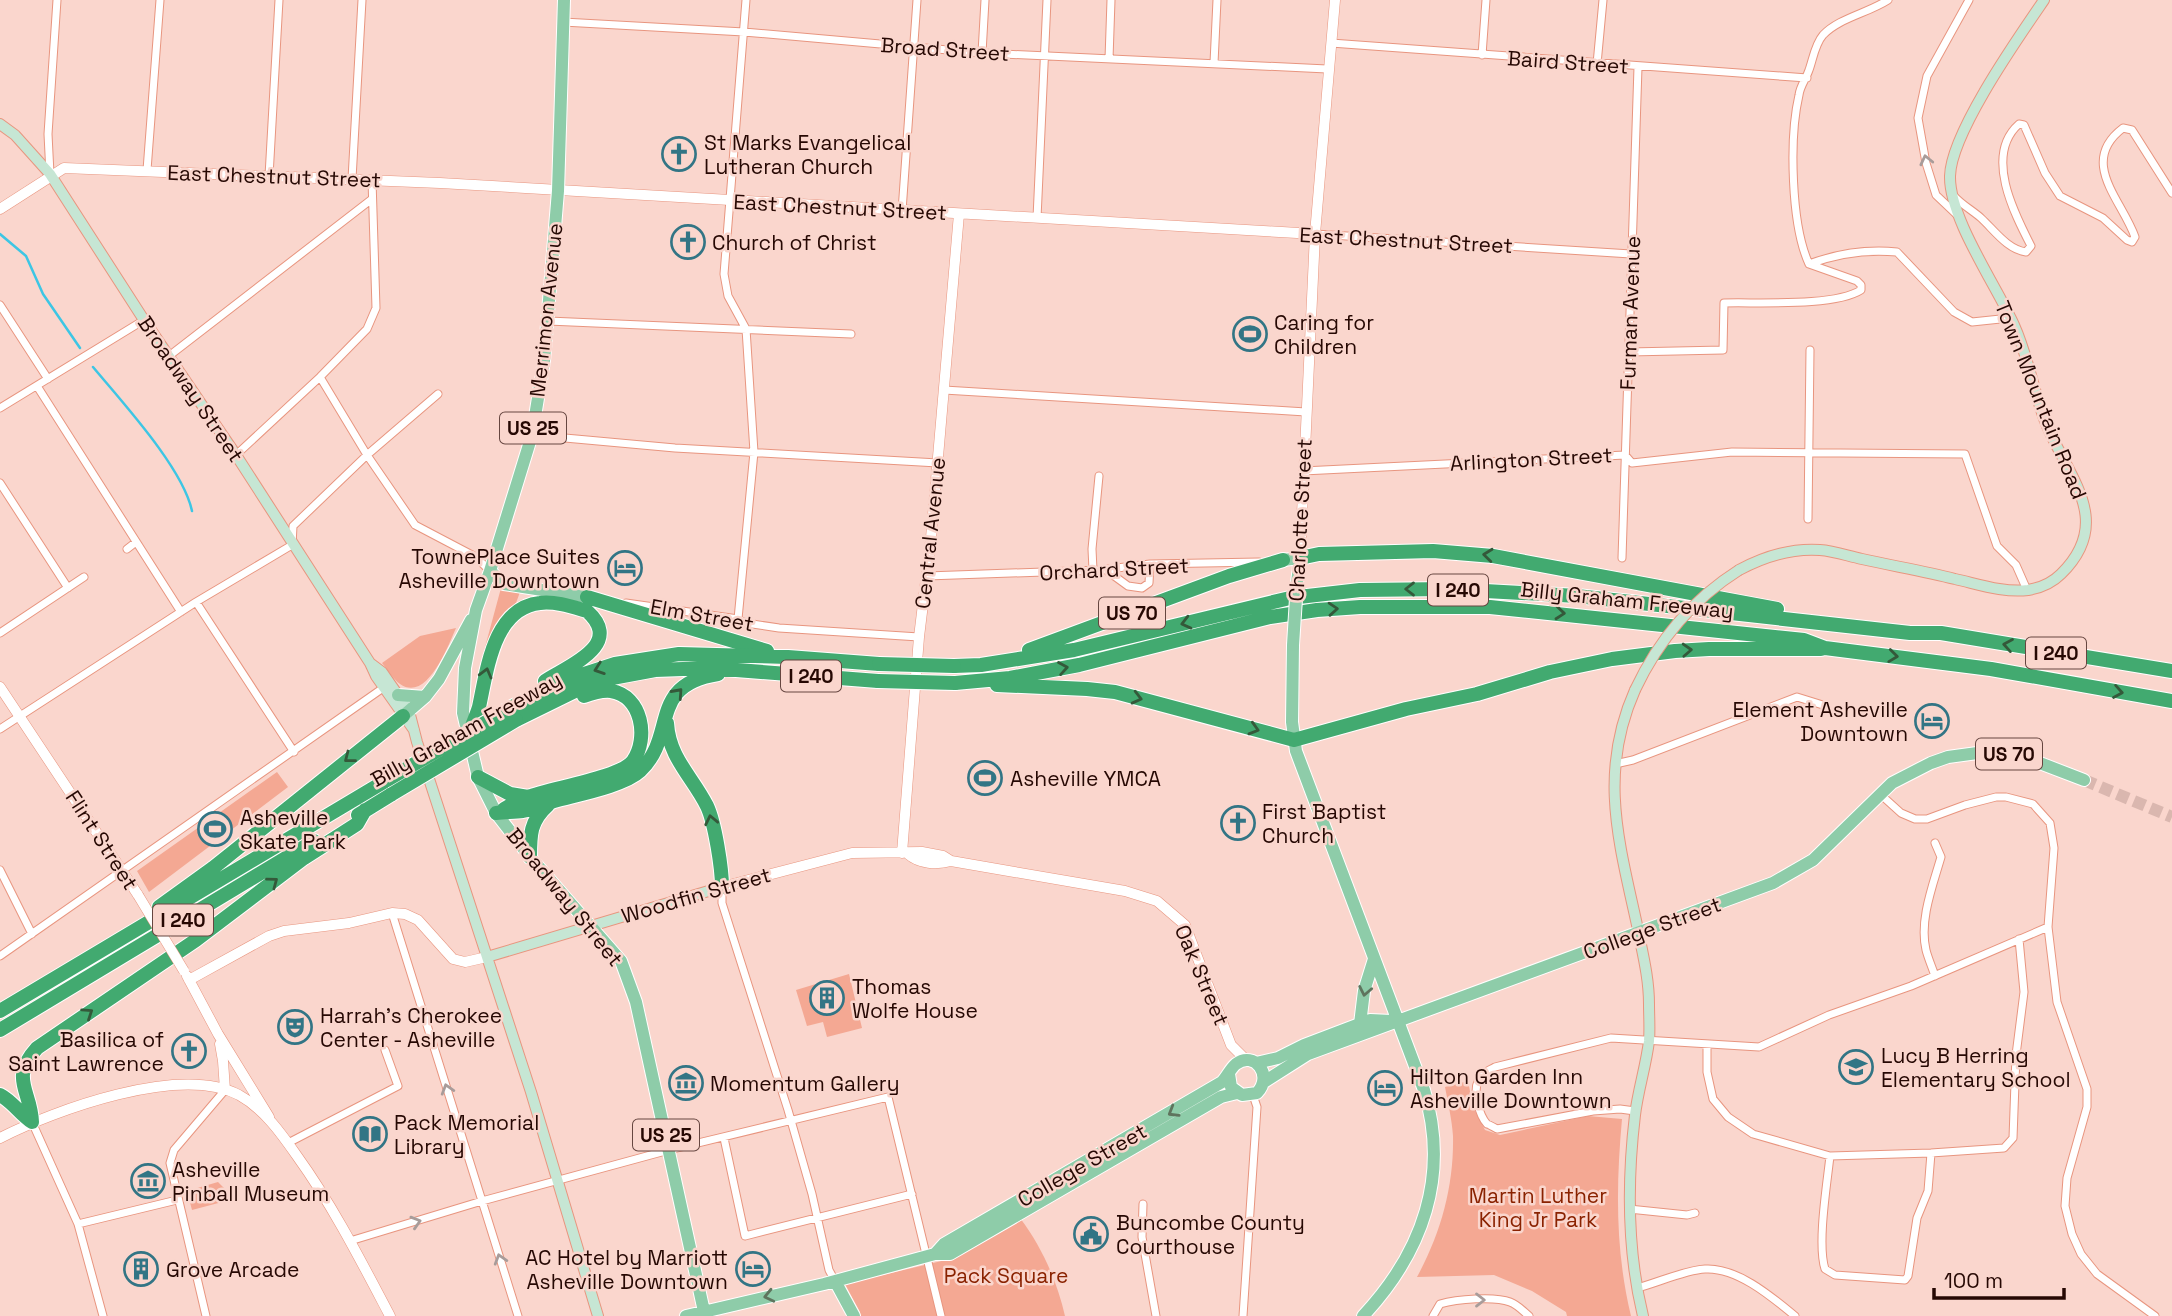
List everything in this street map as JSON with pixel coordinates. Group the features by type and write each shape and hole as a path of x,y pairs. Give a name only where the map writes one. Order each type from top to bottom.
{"highway":[{"path":"1300,558 1319,554 1433,551 1493,555 1782,609 1941,633"},
{"name":"US 70","path":"981,665 1070,637 1229,576 1283,560"},
{"name":"Billy Graham Freeway","path":"0,1012 387,780 514,714 565,680 643,658 679,654 788,657 879,664 981,665 1074,650 1290,598 1360,590 1449,589 1541,594 1720,611 1910,634 1941,633 2172,671"},
{"path":"587,597 788,657"},
{"path":"467,738 478,709 486,671 506,621 514,612 540,603 587,611 597,623 596,646 590,654 546,680 533,703"},
{"name":"Billy Graham Freeway","path":"533,703 599,682 655,670 687,667 878,681 972,682 1079,665 1270,617 1360,607 1490,607 1804,640 1825,648 1991,669 2172,701"},
{"path":"972,682 1013,687 1115,692 1294,740 1581,665 1675,650 1825,648"},
{"path":"496,813 525,811 605,787 638,773 652,756 671,699 682,687 699,678 744,671"},
{"path":"496,813 528,797 617,772 632,763 640,745 641,723 636,708 621,694 610,691 595,692 533,703"},
{"path":"107,947 129,927 213,868 406,714"},
{"name":"Billy Graham Freeway","path":"0,1030 392,794 514,714"},
{"path":"666,715 668,741 708,808 722,873 722,887"},
{"path":"478,778 510,794 528,797"},
{"path":"530,857 530,830 539,813 552,802"},
{"path":"32,1122 32,1109 24,1092 22,1076 27,1060 37,1048 196,940 313,852 357,824 365,810"},
{"path":"0,1004 34,991"},
{"path":"0,1095 32,1122"}],"main road":[{"name":"Merrimon Avenue","path":"496,813 478,778 467,738 463,713 465,668 476,610 532,435 548,321 558,191 564,0"},
{"name":"Town Mountain Road","path":"1615,764 1629,705 1654,655 1681,620 1709,591 1739,570 1773,554 1821,550 1993,588 2026,590 2048,584 2068,567 2083,539 2083,496 2045,420 2027,358 1959,217 1951,193 1952,162 1964,128 2044,0"},
{"name":"Broadway Street","path":"0,124 15,135 50,174 144,320 236,455 370,663 383,688 406,714"},
{"name":"Orchard Street","path":"1283,560 1300,558"},
{"name":"Charlotte Street","path":"1300,558 1293,645 1294,740 1430,1109 1435,1144 1432,1187 1418,1233 1401,1269 1385,1293 1363,1316"},
{"name":"Elm Street","path":"490,571 504,584 587,597"},
{"path":"406,714 425,697 439,678 476,610"},
{"name":"Broadway Street","path":"370,663 383,672 398,695 414,730 558,1181 598,1316"},
{"path":"398,695 425,697"},
{"name":"College Street","path":"1264,1082 1308,1054 1744,895 1792,873 1825,850 1880,793 1899,779 1931,763 1948,757 1980,752 2005,753 2033,759 2084,780"},
{"path":"1615,764 1615,817 1645,961 1649,1000 1649,1040 1631,1147 1629,1209 1637,1288 1643,1316"},
{"name":"Broadway Street","path":"496,813 530,857 621,961 635,1000 705,1314"},
{"name":"Woodfin Street","path":"487,957 722,887"},
{"path":"1360,1024 1364,991 1374,958"},
{"name":"College Street","path":"1251,1062 1273,1060 1370,1020 1398,1022"},
{"path":"1251,1062 1264,1073 1264,1082 1260,1090 1247,1096 1237,1093 1231,1087 1230,1072 1235,1065 1251,1062"},
{"name":"College Street","path":"1154,1130 1222,1082 1230,1072"},
{"name":"College Street","path":"686,1316 705,1314 931,1255 950,1254 1021,1207 1154,1130 1221,1097 1237,1093"},
{"path":"835,1281 854,1316"}],"street":[{"path":"0,209 50,174 48,134 57,0"},
{"path":"147,170 160,0"},
{"path":"270,176 279,0"},
{"path":"352,179 362,0"},
{"path":"738,620 754,452 746,329 728,296 724,274 746,0"},
{"path":"902,211 917,0"},
{"path":"982,53 985,0"},
{"path":"1037,218 1047,0"},
{"path":"1109,60 1111,0"},
{"path":"1214,63 1217,0"},
{"name":"Charlotte Street","path":"1300,558 1315,234 1335,0"},
{"path":"1482,55 1486,0"},
{"path":"1597,64 1603,0"},
{"path":"1629,352 1723,350 1724,303 1831,300 1850,297 1861,290 1857,281 1809,264 1801,246 1793,167 1799,93 1807,78 1819,40 1824,34 1833,26 1874,9 1888,0"},
{"path":"1959,217 1936,195 1926,163 1918,118 1927,76 1969,0"},
{"name":"Broad Street","path":"564,22 744,32 982,53 1328,69"},
{"name":"Baird Street","path":"1331,43 1807,78"},
{"name":"Furman Avenue","path":"1622,558 1638,67"},
{"path":"1951,193 2005,242 2018,251 2026,252 2031,246 2017,218 2002,173 2006,146 2012,131 2019,124 2024,125 2045,173 2060,196 2103,218 2127,240 2132,242 2135,237 2102,167 2107,148 2115,134 2123,128 2132,130 2172,193"},
{"name":"East Chestnut Street","path":"50,174 64,168 372,180 1631,254"},
{"path":"236,455 367,329 376,308 372,180"},
{"path":"169,356 372,199"},
{"name":"Central Avenue","path":"905,853 919,637 938,463 959,214"},
{"path":"1809,264 1832,255 1871,250 1897,252 1954,312 1972,322 2010,318"},
{"path":"0,305 48,379"},
{"path":"0,408 144,320"},
{"path":"548,321 850,334"},
{"path":"1808,519 1810,350"},
{"path":"320,377 367,455 415,525 476,557 490,571"},
{"path":"37,386 181,612"},
{"path":"944,390 1307,412"},
{"path":"0,729 196,602 292,545 293,526 367,455 438,394"},
{"path":"532,435 675,448 938,463"},
{"name":"Arlington Street","path":"1303,471 1625,455 1633,463 1732,452 1965,454 1997,546 2015,565 2026,590"},
{"path":"1093,570 1092,549 1099,477"},
{"path":"0,483 68,588"},
{"path":"127,549 136,542"},
{"name":"Orchard Street","path":"927,576 1283,560"},
{"path":"1106,570 1128,586 1142,588 1149,583 1150,565"},
{"path":"0,633 84,577"},
{"name":"Elm Street","path":"587,597 779,628 919,637"},
{"path":"196,602 293,752"},
{"name":"Flint Street","path":"0,687 138,895 270,1121"},
{"path":"0,956 383,688"},
{"path":"1615,764 1633,760 1797,697 1826,706"},
{"path":"1880,793 1901,813 1915,819 1927,818 1996,797 2024,800 2033,804 2050,823 2054,837 2048,926 2057,1002 2087,1089 2087,1107 2067,1178 2065,1206 2071,1234 2081,1254 2097,1274 2155,1316"},
{"path":"1935,842 1941,857 1925,932 1926,950 1935,976"},
{"name":"Woodfin Street","path":"722,887 852,853 874,851 905,853 921,861 941,864 951,862 1141,894 1167,909"},
{"path":"0,870 32,934"},
{"path":"722,887 722,903 791,1120 829,1270 835,1281"},
{"name":"Oak Street","path":"1167,909 1185,925 1231,1045 1251,1062"},
{"path":"187,976 284,931 349,923 392,913 405,914 418,920 453,959 465,962 487,957"},
{"path":"392,913 518,1316"},
{"path":"1635,1111 1593,1111 1497,1129 1487,1124 1480,1110 1478,1080 1483,1073 1495,1067 1611,1038 1759,1047 1829,1015 1935,976 2048,926"},
{"path":"1707,1044 1709,1087 1713,1099 1728,1117 1753,1133 1830,1156 2004,1148 2013,1138 2017,1055 2024,992 2019,939"},
{"name":"Flint Street","path":"218,1034 225,1090"},
{"name":"Oak Street","path":"1230,1072 1231,1045"},
{"path":"288,1143 398,1086 385,1050"},
{"path":"206,1316 177,1200 170,1157 225,1090 236,1065"},
{"path":"0,1138 32,1122 87,1101 127,1092 201,1085 238,1095 270,1121 315,1178 390,1316"},
{"path":"1242,1316 1257,1107 1253,1095"},
{"path":"350,1241 482,1201 669,1150 888,1097 912,1194 931,1255 941,1316"},
{"path":"32,1122 78,1224 103,1316"},
{"path":"724,1138 745,1236 912,1194"},
{"path":"1830,1156 1822,1261 1825,1269 1835,1275 1905,1280 1908,1276 1917,1217 1928,1191 1931,1153"},
{"path":"78,1224 177,1200"},
{"path":"1143,1204 1142,1237 1156,1316"},
{"path":"1629,1209 1687,1215 1695,1213"},
{"path":"1637,1288 1696,1271 1714,1270 1732,1274 1760,1288 1795,1316"},
{"path":"1433,1316 1440,1304 1454,1300 1506,1300 1529,1316"}],"green space":[{"path":"501,588 520,592 516,603 500,619 481,662"},
{"path":"456,628 435,670 419,686 410,688 400,684 382,663 420,636"},
{"name":"Asheville Skate Park","path":"277,772 288,787 149,892 137,871"},
{"path":"849,974 862,1028 827,1037 823,1022 807,1026 796,990"},
{"name":"Martin Luther King Jr Park","path":"1468,1081 1473,1107 1485,1130 1500,1135 1588,1116 1622,1119 1618,1218 1622,1267 1631,1316 1567,1316 1566,1312 1532,1291 1494,1275 1417,1277 1439,1226 1451,1173 1453,1136 1445,1087"},
{"path":"218,1182 224,1188 226,1201 192,1210 187,1191"},
{"name":"Pack Square","path":"1020,1218 1048,1265 1065,1316 845,1316 860,1312 845,1284 954,1258"}],"waterway":[{"path":"0,234 26,256 43,294 80,348"},
{"path":"93,367 164,456 177,475 192,511"}],"tunnel":[{"path":"2084,780 2172,817"}],"place":[{"name":"St Marks Evangelical Lutheran Church","path":"679,154"},
{"name":"Church of Christ","path":"688,242"},
{"name":"Caring for Children","path":"1250,334"},
{"name":"TownePlace Suites Asheville Downtown","path":"625,568"},
{"name":"Element Asheville Downtown","path":"1932,721"},
{"name":"Asheville YMCA","path":"985,778"},
{"name":"First Baptist Church","path":"1238,823"},
{"name":"Asheville Skate Park","path":"215,829"},
{"name":"Thomas Wolfe House","path":"827,998"},
{"name":"Harrah's Cherokee Center - Asheville","path":"295,1027"},
{"name":"Basilica of Saint Lawrence","path":"189,1051"},
{"name":"Lucy B Herring Elementary School","path":"1856,1067"},
{"name":"Momentum Gallery","path":"686,1083"},
{"name":"Hilton Garden Inn Asheville Downtown","path":"1385,1088"},
{"name":"Pack Memorial Library","path":"370,1134"},
{"name":"Asheville Pinball Museum","path":"148,1181"},
{"name":"Buncombe County Courthouse","path":"1091,1234"},
{"name":"Grove Arcade","path":"141,1269"},
{"name":"AC Hotel by Marriott Asheville Downtown","path":"753,1269"}]}
